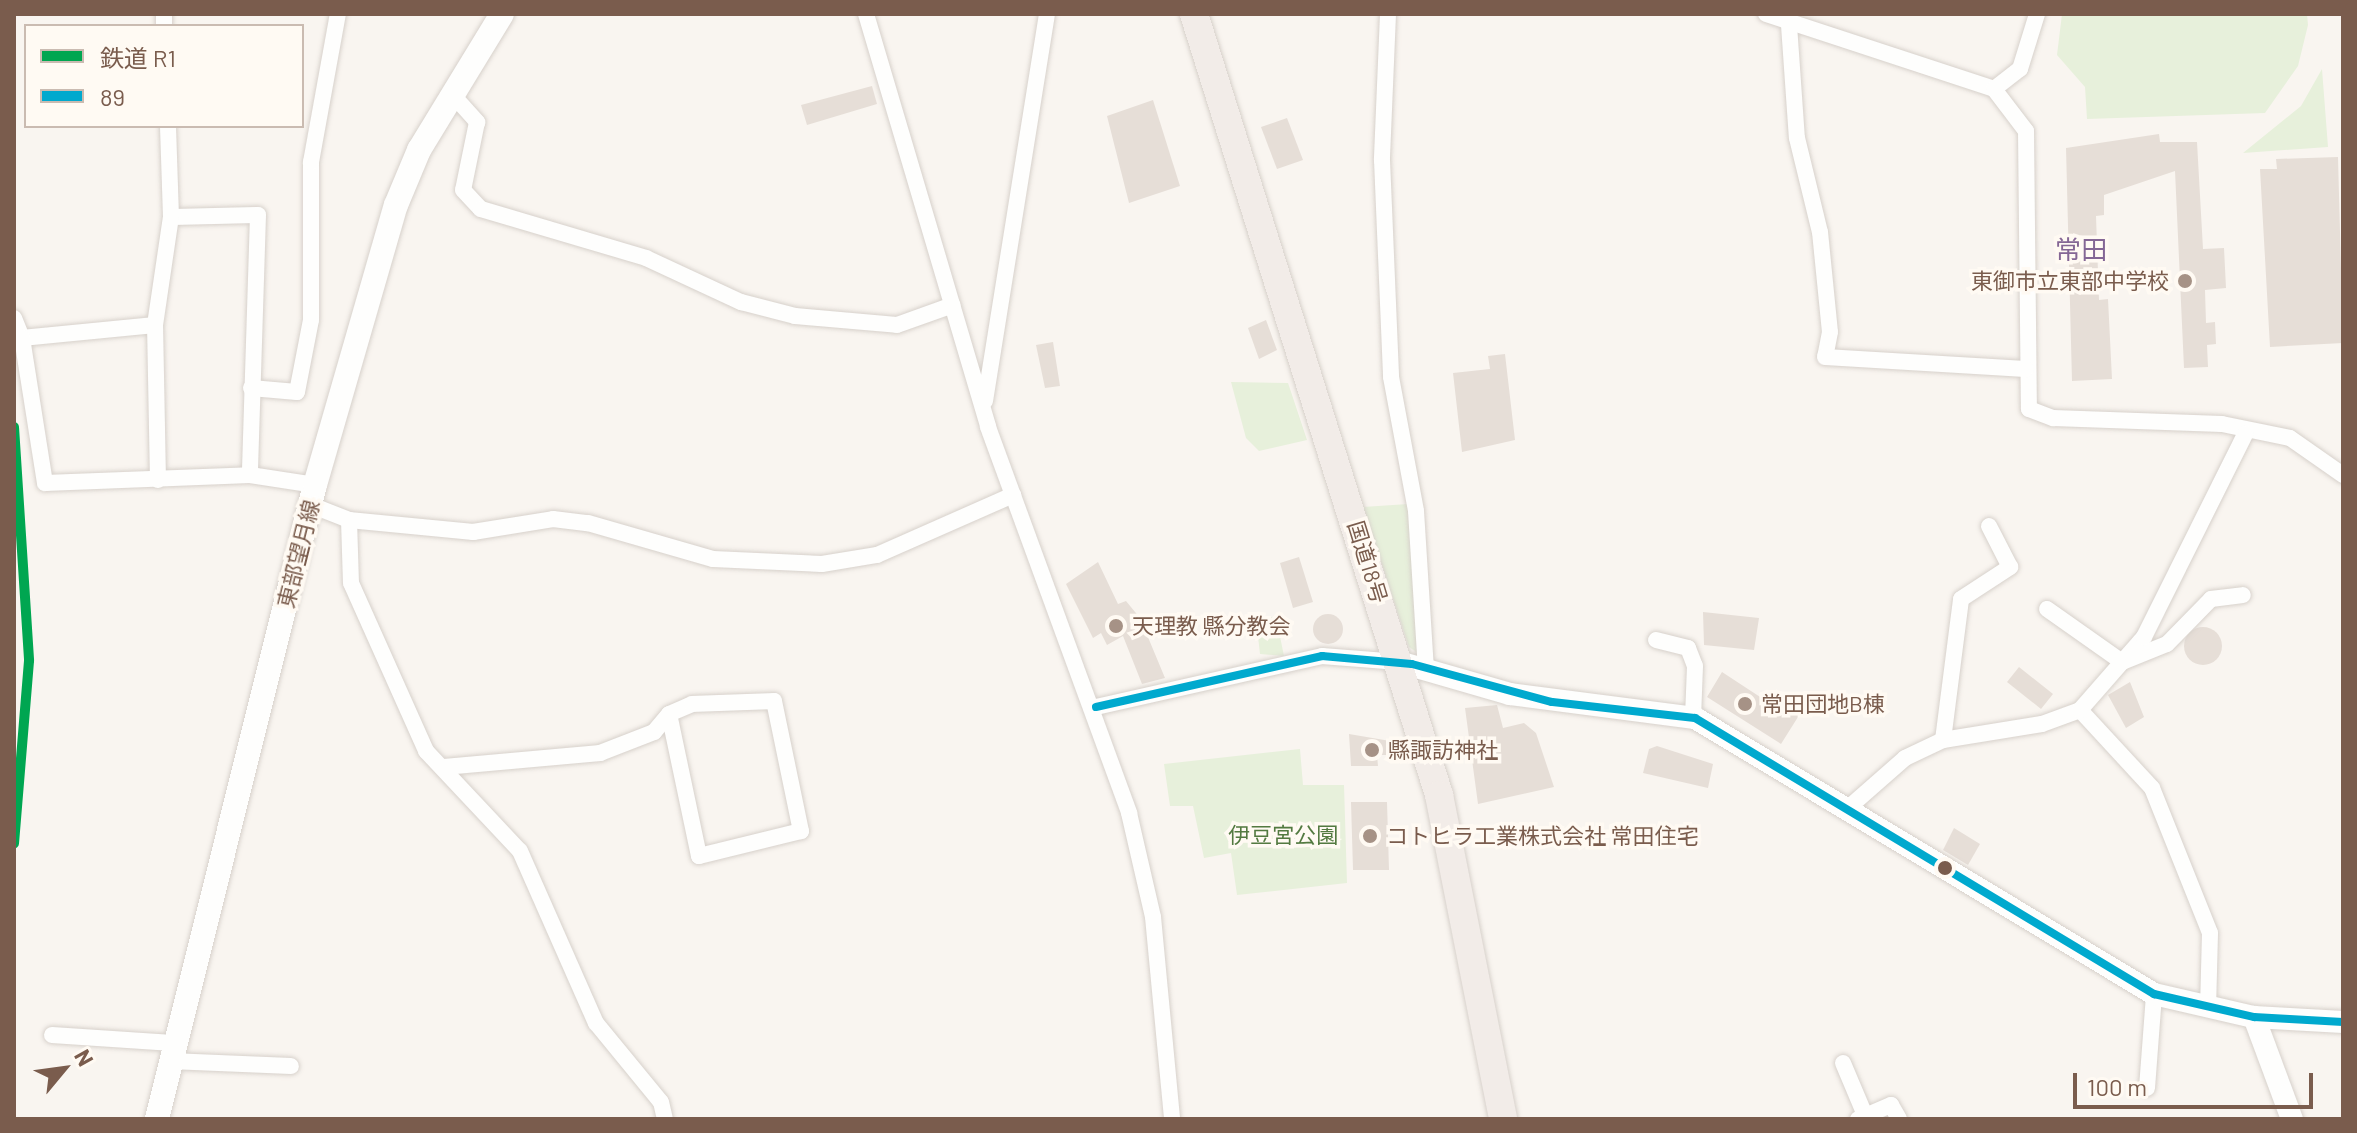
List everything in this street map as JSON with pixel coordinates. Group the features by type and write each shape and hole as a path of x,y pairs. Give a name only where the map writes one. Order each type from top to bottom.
{"highway":[{"name":"国道18号","path":"1194,14 1412,665 1503,1119"}],"main road":[{"name":"東部望月線","path":"157,1119 313,495 396,205 452,94 502,14"}],"street":[{"path":"251,388 297,392 311,320 311,162 338,14"},
{"path":"866,14 1013,495 1096,707 1153,917 1172,1119"},
{"path":"984,407 1047,14"},
{"path":"1388,14 1382,160 1391,377 1416,511 1412,665"},
{"path":"1766,14 1789,25 1994,89 2032,145 2026,369 2029,409 2053,418 2143,417 2222,424 2245,434 2290,438 2343,475"},
{"path":"1994,89 2020,69 2037,14"},
{"path":"1789,25 1797,138 1820,232 1830,332 1825,357 2026,369"},
{"path":"452,94 477,122 463,190 481,209 646,258 741,302 795,316 897,325 953,305"},
{"path":"158,480 155,325 171,217 168,128"},
{"path":"171,217 258,215 250,475"},
{"path":"14,318 22,338 45,483 250,475 313,495 349,520 473,532 553,519 713,559 822,564 877,555 1013,495"},
{"path":"22,338 155,325"},
{"path":"1847,809 1905,758 1943,740 2042,724 2080,710 2144,637 2245,434"},
{"path":"349,520 351,583 426,751 520,851 596,1023 661,1102 665,1119"},
{"path":"1943,740 1961,599 2010,567 1989,526"},
{"path":"2122,662 2167,644 2211,599 2243,595"},
{"path":"2047,609 2122,662"},
{"path":"1656,640 1688,648 1695,666 1693,717"},
{"path":"1096,707 1322,656 1412,665 1524,697 1693,717 2154,994 2254,1017 2343,1022"},
{"path":"444,767 600,753 654,732 669,714 692,704 774,701 801,831 699,856 669,714"},
{"path":"2080,710 2152,788 2210,933 2208,1008"},
{"path":"2147,1088 2154,994"},
{"path":"2254,1017 2292,1119"},
{"path":"52,1035 291,1066"},
{"path":"1843,1063 1862,1117 1891,1105 1899,1119"}],"green space":[{"path":"2062,14 2307,14 2308,25 2298,66 2265,113 2087,119 2085,87 2057,55"},
{"path":"2322,69 2328,147 2243,153 2301,106"},
{"path":"1231,382 1288,383 1307,440 1259,451 1246,438"},
{"path":"1408,504 1418,653 1409,647 1363,507"},
{"path":"1276,617 1284,656 1260,654 1256,619"},
{"name":"伊豆宮公園","path":"1300,749 1303,785 1344,785 1347,883 1237,895 1231,853 1204,858 1193,806 1170,806 1164,764"}],"building":[{"path":"872,86 877,104 807,125 801,105"},
{"path":"1153,100 1180,186 1129,203 1107,116"},
{"path":"1287,118 1303,160 1277,169 1261,127"},
{"name":"東御市立東部中学校","path":"2159,134 2160,142 2197,142 2203,249 2224,248 2226,288 2205,290 2206,323 2215,322 2216,344 2207,345 2208,367 2184,368 2175,171 2104,195 2104,215 2096,216 2099,300 2108,299 2112,379 2072,381 2066,148"},
{"path":"2338,157 2343,343 2270,347 2260,169 2277,169 2276,159"},
{"path":"1266,320 1277,350 1259,359 1248,328"},
{"path":"1053,342 1060,386 1045,388 1036,345"},
{"path":"1505,354 1515,440 1462,452 1453,373 1490,369 1488,356"},
{"path":"1299,557 1313,602 1293,608 1280,563"},
{"name":"天理教 縣分教会","path":"1098,562 1118,604 1126,601 1140,618 1165,678 1142,684 1123,636 1107,645 1101,633 1093,638 1066,584"},
{"path":"1703,612 1759,618 1754,650 1704,645"},
{"path":"1328,614 1339,618 1343,629 1339,640 1328,644 1317,640 1313,629 1317,618"},
{"path":"2203,627 2216,633 2222,646 2216,659 2203,665 2190,659 2184,646 2190,633"},
{"path":"2019,667 2053,694 2041,709 2007,682"},
{"name":"常田団地B棟","path":"1722,672 1780,710 1787,699 1803,709 1781,744 1707,697"},
{"path":"2130,682 2144,717 2126,728 2108,695"},
{"path":"1497,705 1503,728 1524,723 1536,733 1554,787 1478,804 1465,708"},
{"name":"縣諏訪神社","path":"1349,734 1396,742 1396,755 1377,755 1378,766 1351,766"},
{"path":"1657,746 1713,764 1708,788 1643,773 1649,749"},
{"name":"コトヒラ工業株式会社 常田住宅","path":"1351,802 1387,802 1389,870 1353,870"},
{"path":"1954,828 1980,844 1968,865 1943,850"}],"rail line":[{"name":"R1","path":"14,427 29,661 14,843"}],"transit line":[{"name":"89","path":"1096,707 1322,656 1412,664 1552,702 1695,718 2154,994 2254,1017 2343,1022"}],"place":[{"name":"東御市立東部中学校","path":"2185,281"},
{"name":"天理教 縣分教会","path":"1116,626"},
{"name":"常田団地B棟","path":"1745,704"},
{"name":"縣諏訪神社","path":"1372,750"},
{"name":"コトヒラ工業株式会社 常田住宅","path":"1370,836"}],"district":[{"name":"常田","path":"2081,249"}]}
